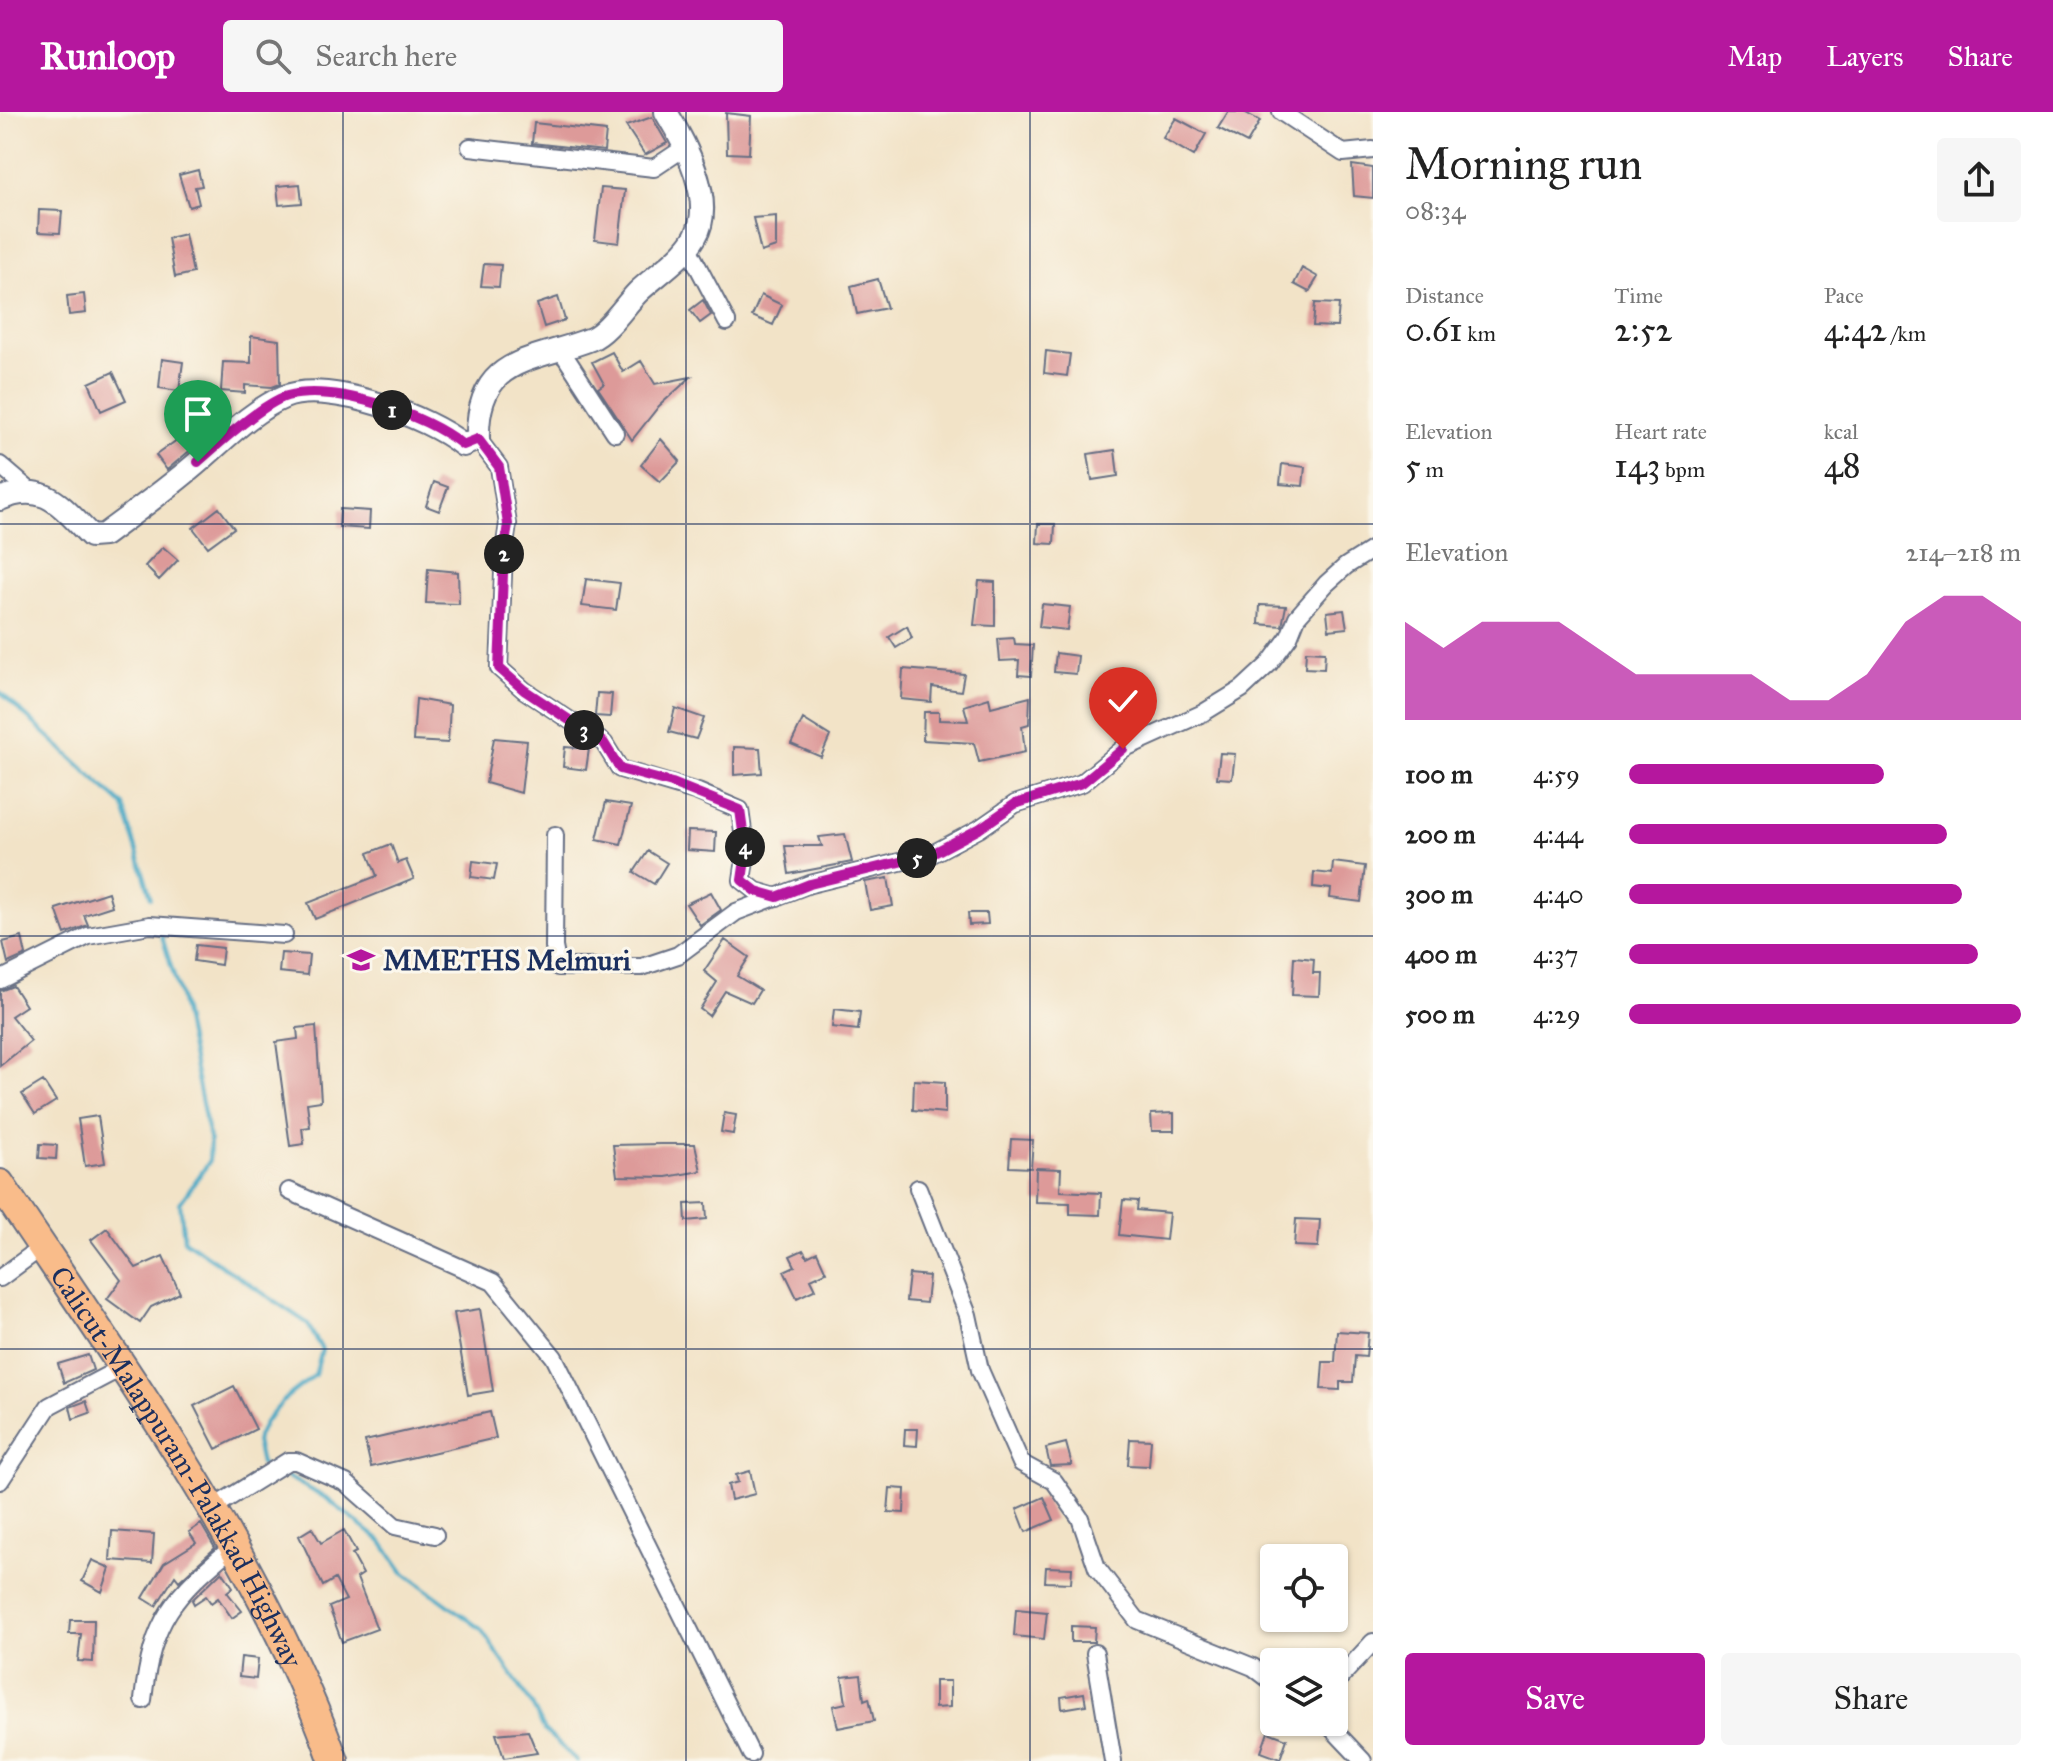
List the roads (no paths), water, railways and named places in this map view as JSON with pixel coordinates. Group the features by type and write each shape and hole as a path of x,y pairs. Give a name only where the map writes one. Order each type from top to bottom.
{"highway":[{"name":"Calicut-Malappuram-Palakkad Highway","path":"0,1184 121,1368 219,1504 234,1546 288,1646 334,1761"}],"street":[{"path":"1281,112 1343,153 1373,150"},
{"path":"670,113 702,191 697,235 594,338 559,347 503,371 482,398 478,439 499,467 508,524 499,668 524,690 604,743 620,769 672,783 740,810 746,853 742,880 756,891 777,897"},
{"path":"470,147 654,168 684,148"},
{"path":"687,246 727,322"},
{"path":"559,347 615,433"},
{"path":"0,465 28,489 63,509 91,536 104,535 169,486 229,434 285,396 344,396 377,404 446,431 463,445 478,439"},
{"path":"0,499 28,489"},
{"path":"555,835 554,947 558,967 642,967 678,955 736,912 810,884 932,854 979,829 1015,804 1082,783 1123,749 1203,713 1242,689 1269,664 1289,637 1297,617 1326,584 1346,566 1373,549"},
{"path":"0,980 88,936 150,925 284,935"},
{"path":"918,1188 968,1315 980,1370 1021,1463 1054,1481 1080,1518 1097,1568 1137,1620 1260,1672"},
{"path":"289,1191 493,1282 554,1357 751,1754"},
{"path":"0,1278 42,1247"},
{"path":"0,1481 49,1406 121,1368"},
{"path":"219,1504 288,1461 296,1461 346,1483 395,1526 435,1535"},
{"path":"143,1700 147,1662 170,1606 187,1584 234,1546"},
{"path":"1348,1669 1373,1642"},
{"path":"1095,1653 1113,1761"},
{"path":"1339,1736 1363,1761"}],"waterway":[{"path":"0,692 123,805 151,898"},
{"path":"160,930 180,996 210,1142 209,1162 180,1203 184,1240 307,1323 322,1350 315,1375 287,1397 265,1422 256,1441 261,1464 268,1467"},
{"path":"280,1473 326,1498 382,1542 403,1572 481,1629 531,1703 545,1731 577,1761"}],"place":[{"name":"MMETHS Melmuri","path":"361,960"}]}
